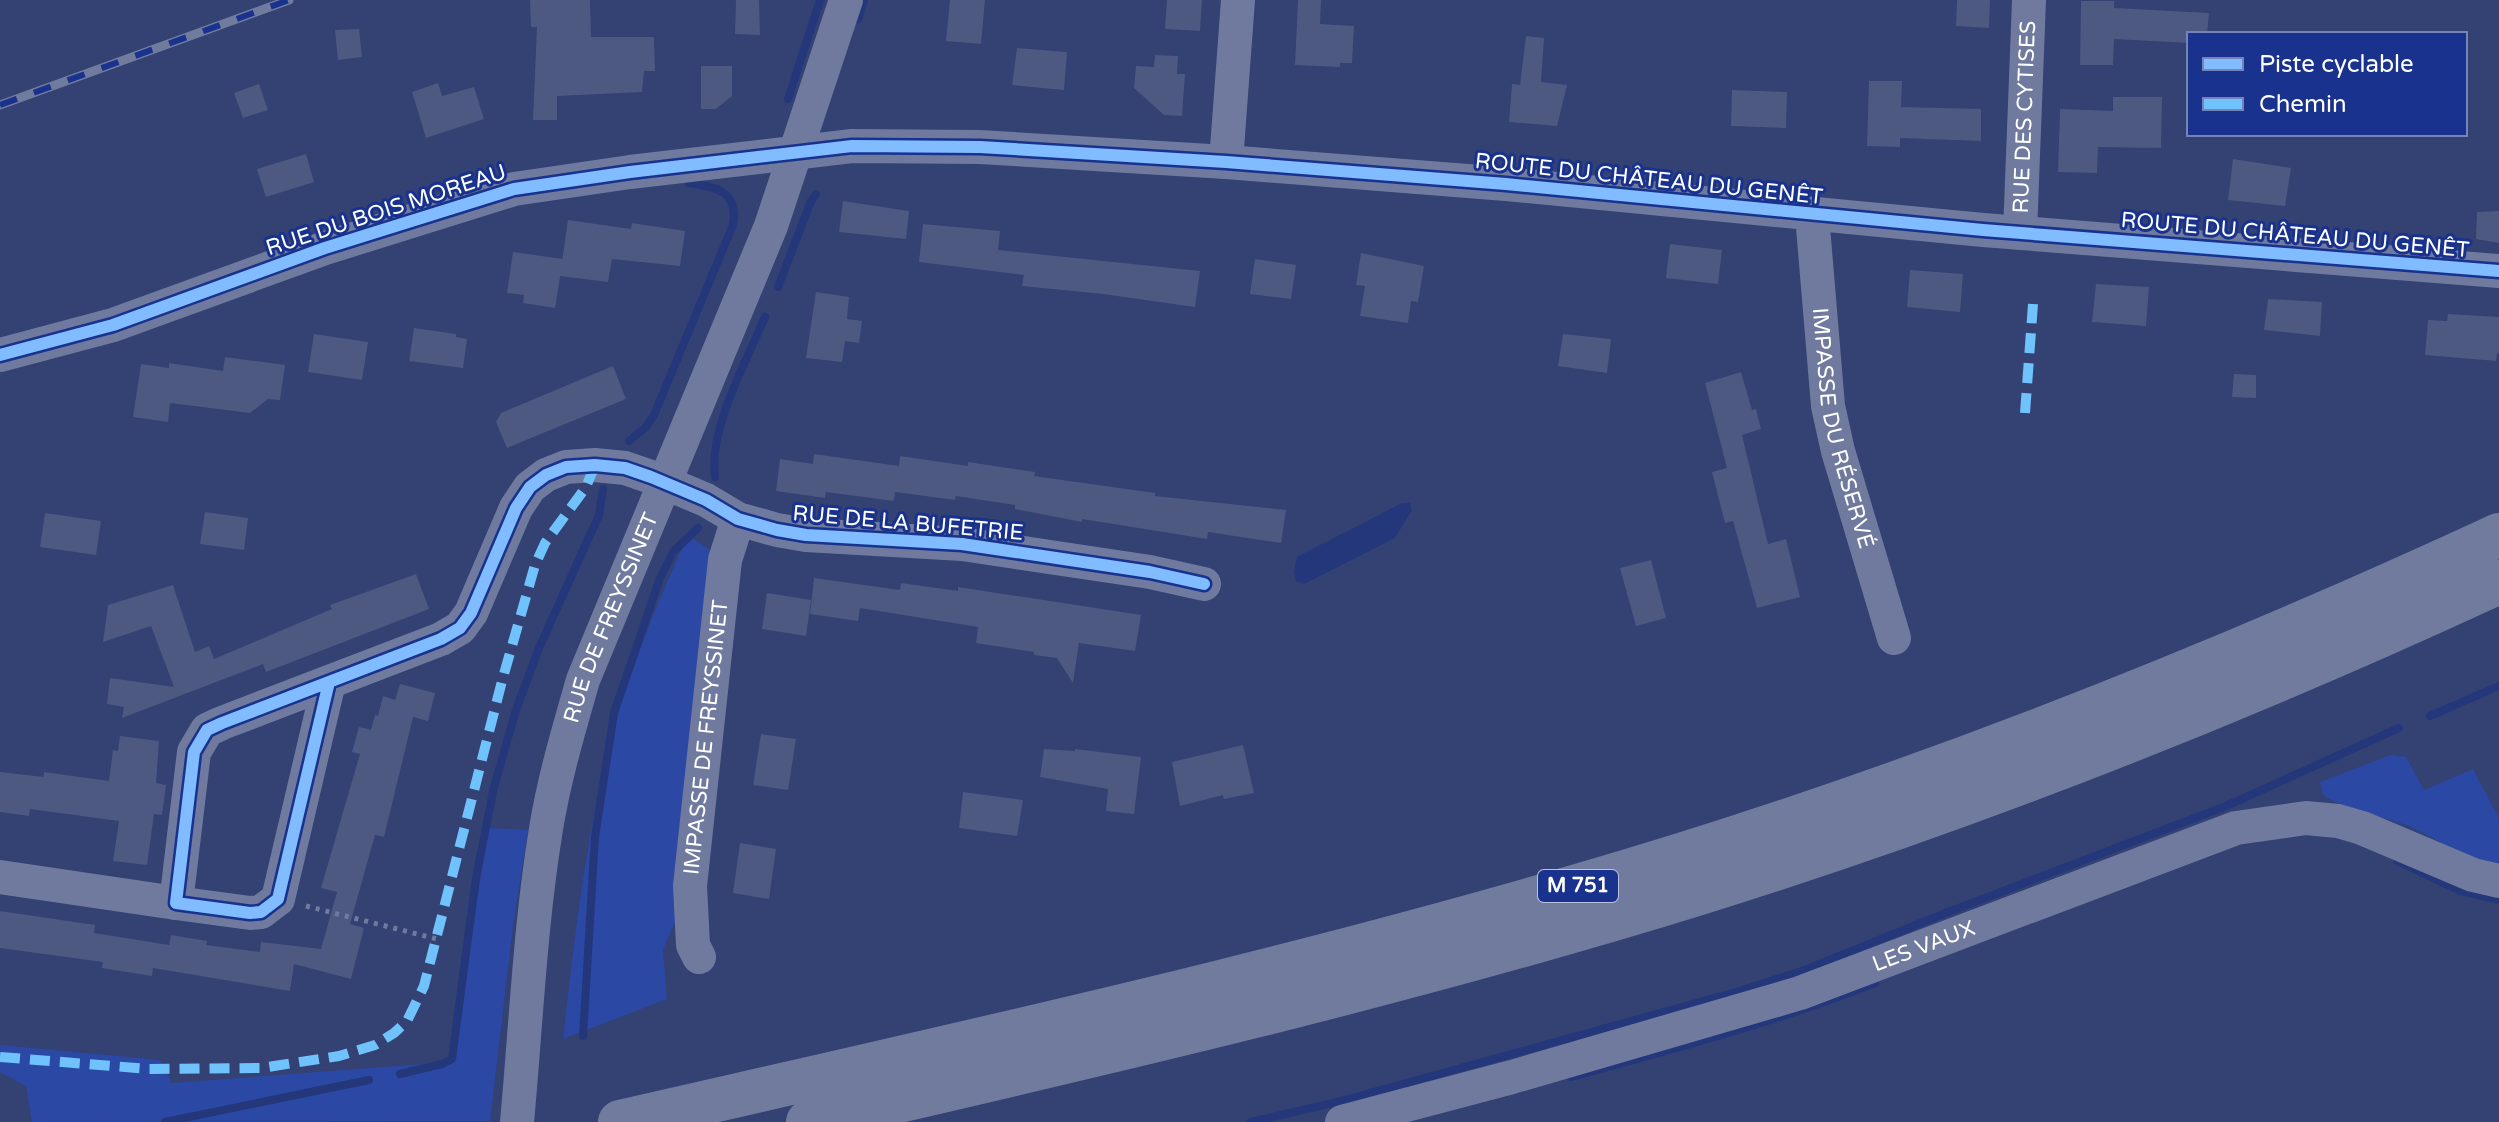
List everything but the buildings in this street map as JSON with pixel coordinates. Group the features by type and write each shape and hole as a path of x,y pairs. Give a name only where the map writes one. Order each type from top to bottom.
{"highway":[{"name":"M 751","path":"620,1122 1238,977 1451,922 1689,852 2021,737 2273,635 2499,535"},
{"name":"M 751","path":"808,1122 1363,990 1702,892 1829,851 2049,771 2237,697 2499,582"}],"street":[{"name":"RUE DE FREYSSINET","path":"517,1122 532,943 546,828 565,742 583,680 742,300 846,0"},
{"path":"1226,162 1238,0"},
{"name":"RUE DES CYTISES","path":"2020,233 2029,0"},
{"name":"ROUTE DU CHÂTEAU DU GENÊT","path":"795,152 852,146 908,145 1226,162 1506,184 2020,233 2499,271"},
{"name":"RUE DU BOIS MOREAU","path":"0,355 113,325 325,248 514,189 795,152"},
{"name":"IMPASSE DU RÉSERVÉ","path":"1812,215 1828,406 1838,451 1894,638"},
{"name":"RUE DE LA BUFETRIE","path":"176,903 194,752 207,730 441,639 460,628 475,605 516,508 530,487 546,475 566,467 595,465 625,468 664,481 738,519 777,530 806,535 962,544 1150,572 1204,584"},
{"name":"IMPASSE DE FREYSSINET","path":"699,957 693,945 690,886 725,560 738,519"},
{"path":"0,877 250,913 261,912 278,899 329,682"},
{"name":"LES VAUX","path":"1342,1122 1541,1069 1800,993 2207,836 2236,828 2306,818 2338,821 2362,828 2473,875 2499,881"}],"path":[{"path":"278,899 437,939"}],"shaded area":[{"path":"1402,503 1410,503 1412,510 1395,538 1304,584 1296,581 1297,557"},
{"path":"688,535 725,560 690,886 663,950 667,999 563,1039 584,874 609,744 639,653"},
{"path":"2391,755 2406,757 2424,790 2473,769 2499,818 2499,864 2474,858 2418,830 2351,808 2323,795 2320,782"},
{"path":"489,828 528,830 513,926 490,1121 32,1122 26,1086 0,1072 0,1045 160,1060 172,1083 449,1062"}],"waterway":[{"path":"788,99 820,0"},
{"path":"858,19 864,0"},
{"path":"629,441 646,427 654,415 733,225 734,214 729,198 716,189 689,183"},
{"path":"778,287 816,194"},
{"path":"715,477 714,458 723,418 765,317"},
{"path":"400,1074 452,1059 476,878 494,787 516,710 539,648 599,515 603,489"},
{"path":"583,1036 595,837 614,713 660,578 673,552 698,528"},
{"path":"2430,716 2499,686"},
{"path":"1251,1122 1337,1102 1802,971 2226,806 2399,728"},
{"path":"2397,861 2458,890 2499,900"},
{"path":"1571,1077 1762,1022 1875,983"},
{"path":"165,1122 369,1080"}],"railway":[{"path":"0,105 289,0"}],"marked path":[{"path":"2025,413 2033,304"},
{"path":"0,1057 149,1069 261,1068 339,1056 375,1045 407,1021 424,986 535,565 545,543 586,487 595,465"}],"cycle path":[{"path":"0,355 113,325 325,248 514,189 852,146 980,147 1226,162 1506,184 1983,230 2499,271"},
{"path":"329,682 278,899 261,912 250,913 176,903 194,752 207,730 222,723 441,639 460,628 471,613 516,508 530,487 546,475 566,467 595,465 625,468 706,500 738,519 777,530 806,535 962,544 1150,572 1204,584"}]}
